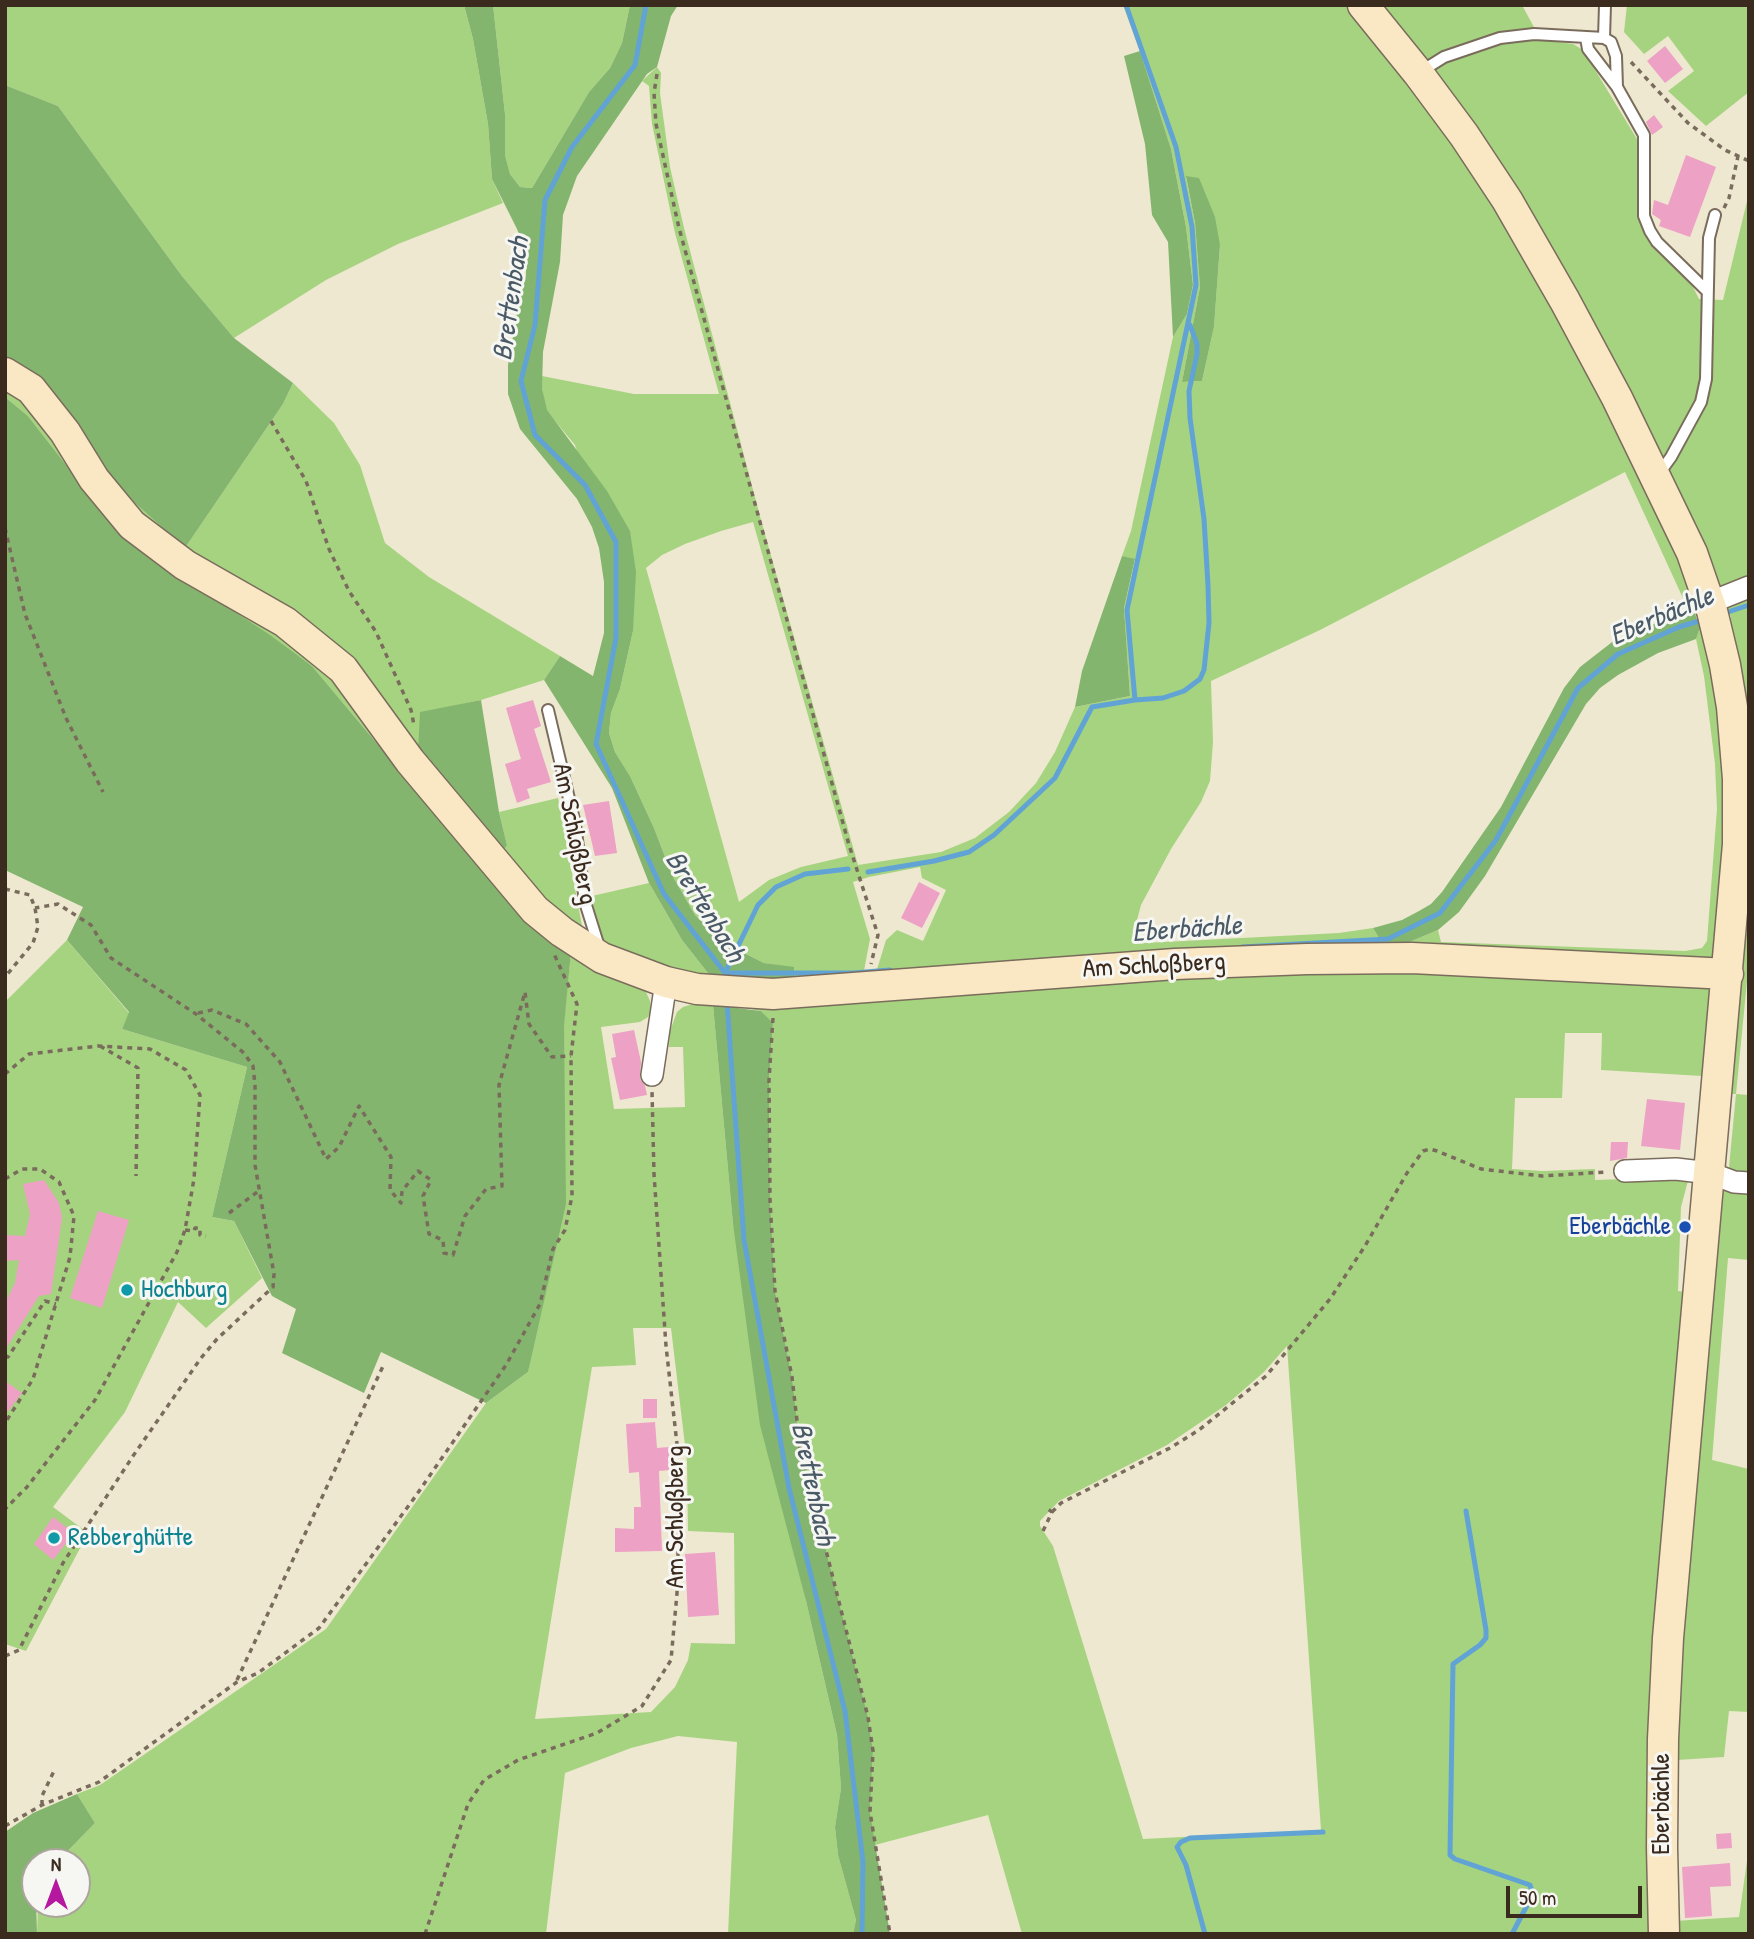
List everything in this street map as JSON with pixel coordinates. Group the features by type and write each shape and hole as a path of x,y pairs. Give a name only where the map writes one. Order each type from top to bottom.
{"main road":[{"name":"Eberbächle","path":"1363,5 1464,135 1507,200 1571,313 1657,477 1692,553 1712,612 1731,697 1738,779 1738,844 1668,1638 1663,1739 1664,1934"},
{"name":"Am Schloßberg","path":"5,373 31,389 65,432 94,479 132,525 186,565 285,622 342,669 406,755 535,910 562,932 602,958 666,982 697,989 773,994 1175,964 1412,958 1728,974"}],"street":[{"path":"1712,612 1749,587"},
{"path":"652,1075 666,982"},
{"path":"1625,1171 1676,1169 1710,1173 1734,1182 1749,1182"}],"lane":[{"path":"1604,38 1605,5"},
{"path":"1418,73 1444,57 1500,38 1534,34 1604,38 1611,42 1616,56 1617,87"},
{"path":"1586,38 1588,49 1617,87 1644,135 1644,216 1650,231 1657,242 1707,291"},
{"path":"1657,477 1701,402 1706,379 1709,238 1715,215"},
{"name":"Am Schloßberg","path":"548,710 575,824 585,902 602,958"}],"path":[{"path":"1616,56 1629,61 1688,123 1725,150 1749,161"},
{"path":"657,74 654,93 656,124 676,216 849,845 877,935 870,967"},
{"path":"1715,215 1724,207 1728,198 1738,156"},
{"path":"271,421 306,481 329,549 349,591 376,632 411,710 414,745 406,755"},
{"path":"5,528 25,614 66,718 103,792"},
{"path":"5,888 30,895 38,927 33,943 5,977"},
{"path":"5,1656 19,1650 63,1563 201,1358 217,1339 273,1287 274,1274 255,1165 253,1066 244,1053 196,1014 111,958 91,925 58,904 35,908"},
{"path":"5,1826 41,1805 99,1782 237,1682 258,1673 319,1628 415,1497 506,1365 540,1304 553,1249 565,1230 572,1196 571,1056 577,1004 551,948 562,932"},
{"path":"196,1014 212,1010 246,1024 280,1062 326,1159 339,1147 359,1106 391,1157 390,1190 401,1203 401,1191 418,1171 431,1180 423,1196 429,1234 443,1240 444,1253 453,1255 465,1216 486,1189 502,1186 499,1086 525,992 529,1024 552,1057 571,1056"},
{"path":"773,1011 769,1093 770,1199 775,1291 792,1377 800,1447 868,1717 873,1751 870,1812 890,1934"},
{"path":"5,1074 29,1054 98,1045 150,1049 186,1070 200,1095 194,1179 185,1230 177,1252 95,1400 27,1487 5,1510"},
{"path":"98,1045 138,1068 136,1176"},
{"name":"Am Schloßberg","path":"425,1934 468,1804 484,1780 518,1760 597,1733 642,1706 671,1660 677,1594 680,1471 666,1346 654,1174 652,1075"},
{"path":"1043,1531 1052,1512 1061,1503 1170,1448 1199,1430 1266,1376 1330,1299 1365,1246 1412,1164 1423,1151 1437,1151 1481,1169 1542,1176 1625,1171"},
{"path":"5,1179 22,1169 40,1169 58,1182 74,1216 70,1257 33,1380 5,1423"},
{"path":"229,1213 260,1190"},
{"path":"185,1230 194,1231 195,1228 200,1228 200,1235 206,1236"},
{"path":"5,1356 8,1357 45,1301 57,1304"},
{"path":"237,1682 384,1364"},
{"path":"1045,1507 1052,1512"},
{"path":"41,1805 41,1796 55,1769"}],"green space":[{"path":"5,5 464,5 473,39 488,124 492,179 503,203 398,244 326,280 234,338 182,276 58,106 5,85"},
{"path":"464,5 493,5 505,114 505,155 510,174 520,187 532,188 589,92 610,68 622,43 630,5 678,5 671,16 657,67 647,74 577,176 563,215 560,262 543,352 542,388 547,410 607,491 630,531 636,572 633,631 620,689 611,713 609,733 615,752 630,776 672,875 695,915 720,939 738,950 764,963 794,967 794,979 743,980 711,977 682,940 649,883 612,788 544,680 560,656 593,676 604,633 604,582 599,548 592,527 577,499 520,429 508,394 508,365 526,275 526,254 517,229 492,179 488,124 473,39"},
{"path":"493,5 630,5 622,43 610,68 589,92 532,188 520,187 510,174 505,155 505,114"},
{"path":"1123,5 1522,5 1535,29 1536,39 1573,44 1583,50 1637,139 1638,214 1642,228 1652,245 1691,283 1699,299 1723,300 1749,193 1749,961 1736,1094 1702,1093 1702,1076 1601,1070 1602,1033 1565,1033 1562,1098 1515,1098 1512,1169 1595,1169 1595,1180 1689,1177 1681,1207 1678,1291 1707,1295 1721,1193 1726,1188 1749,1187 1749,1260 1728,1258 1712,1460 1749,1469 1749,1712 1729,1711 1724,1757 1677,1760 1674,1921 1739,1917 1749,1847 1749,1934 1022,1934 988,1815 875,1845 870,1812 873,1751 868,1717 800,1447 792,1377 775,1291 770,1199 769,1080 773,1024 761,1011 741,1007 743,980 794,968 764,963 738,950 720,939 695,915 672,875 630,776 615,752 609,733 611,713 620,689 633,631 575,445 546,410 542,376 634,394 719,394 675,233 652,124 649,86 642,81 657,67 661,73 660,93 670,167 684,228 761,520 858,865 941,852 975,838 1009,812 1036,783 1055,752 1075,707 1130,696 1124,608 1135,560 1122,556 1131,531 1173,337 1187,314 1193,285 1186,227 1171,149","holes":["1186,177 1220,245 1214,327 1202,381 1182,382 1200,287 1195,223","1625,472 1688,609 1693,608 1696,615 1727,606 1731,618 1700,628 1696,639 1704,676 1715,764 1717,809 1707,941 1702,948 1685,951 1441,942 1438,930 1407,943 1385,948 1373,928 1339,933 1144,943 1133,935 1141,905 1171,849 1201,802 1210,781 1213,742 1211,681 1320,630","753,522 848,856 801,867 769,880 739,902 646,568 662,555 721,531","920,867 922,878 946,890 923,941 897,930 886,940 875,976 863,976 870,939 853,882","1287,1346 1321,1830 1143,1839 1053,1546 1040,1526 1040,1521 1059,1501 1167,1445 1226,1405 1264,1372"]},
{"path":"1627,5 1749,5 1749,92 1706,126 1668,91 1694,71 1668,36 1644,54 1624,32"},
{"path":"1140,51 1171,149 1186,227 1193,285 1187,314 1173,337 1168,242 1152,215 1145,144 1124,56"},
{"path":"5,85 58,106 182,276 234,338 293,383 283,404 185,548 136,504 5,361"},
{"path":"1186,176 1199,178 1215,217 1220,245 1214,327 1202,381 1182,382 1200,287 1195,223"},
{"path":"5,361 136,504 185,548 283,404 293,383 334,423 360,465 385,543 429,577 560,656 544,680 481,700 421,713 507,845 499,812 558,798 583,931 646,992 650,1001 651,1010 648,1017 640,1022 601,1027 614,1109 685,1107 683,1047 669,1047 670,1031 677,1012 683,1007 696,1003 713,1005 733,1224 806,1601 837,1735 841,1788 835,1827 838,1855 856,1920 853,1934 728,1934 737,1742 678,1736 631,1748 565,1773 546,1934 37,1934 38,1918 91,1918 91,1848 71,1848 95,1823 77,1794 100,1785 326,1629 486,1403 528,1372 571,952 467,851 312,666 134,546 109,520 28,416 5,397","holes":["633,1328 671,1328 687,1462 688,1531 734,1533 735,1644 691,1643 688,1660 675,1687 651,1712 535,1719 592,1367 636,1365"]},
{"path":"5,397 28,416 109,520 134,546 270,635 312,666 467,851 571,952 564,1026 566,1204 528,1372 486,1403 381,1352 364,1393 282,1353 296,1309 272,1296 234,1221 212,1217 247,1067 122,1029 129,1012 67,940 83,907 5,870"},
{"path":"1122,556 1135,559 1124,608 1130,696 1075,707 1082,671"},
{"path":"1693,608 1700,628 1696,639 1658,653 1618,675 1600,688 1586,704 1485,876 1459,912 1438,930 1407,943 1385,948 1373,928 1402,920 1431,904 1442,892 1501,807 1564,688 1580,667 1616,639"},
{"path":"481,700 507,845 498,858 418,752 420,712"},
{"path":"649,883 682,940 711,977 649,968 602,941 592,896"},
{"name":"Hochburg","path":"67,940 129,1013 122,1029 247,1067 212,1217 234,1221 262,1278 206,1328 178,1302 125,1412 53,1507 88,1533 26,1651 5,1644 5,1002"},
{"path":"713,1005 761,1011 773,1023 769,1080 770,1199 775,1291 792,1377 800,1447 868,1717 873,1751 870,1812 890,1934 853,1934 856,1920 838,1855 835,1827 841,1788 837,1735 806,1601 760,1425 733,1224"},
{"path":"1736,1094 1749,1095 1749,1177 1732,1174 1729,1167"},
{"path":"77,1794 95,1823 71,1848 21,1848 21,1918 37,1918 37,1934 5,1934 5,1832 33,1813"}],"building":[{"path":"1665,46 1683,69 1665,83 1647,61"},
{"path":"1654,115 1663,127 1652,135 1646,122"},
{"path":"1686,155 1716,167 1690,237 1659,226 1661,220 1652,214 1654,200 1668,205"},
{"path":"533,700 541,726 534,729 551,782 527,789 530,798 517,803 505,764 521,759 506,708"},
{"path":"609,801 617,853 595,856 583,805"},
{"path":"919,882 940,893 922,928 901,918"},
{"path":"634,1030 641,1062 640,1079 647,1095 620,1100 611,1058 616,1057 612,1034"},
{"path":"1647,1099 1685,1103 1680,1150 1641,1146"},
{"path":"1611,1142 1628,1142 1627,1158 1610,1161"},
{"path":"44,1180 59,1203 62,1218 51,1294 39,1296 5,1350 5,1303 15,1283 19,1260 5,1261 5,1235 25,1236 30,1214 23,1184"},
{"path":"98,1211 129,1220 102,1308 70,1298"},
{"path":"5,1381 22,1393 5,1415"},
{"path":"643,1399 657,1399 657,1418 643,1418"},
{"path":"655,1422 657,1448 669,1447 670,1470 659,1471 662,1551 615,1552 615,1528 634,1529 634,1507 641,1507 639,1472 629,1473 626,1424"},
{"name":"Rebberghütte","path":"53,1517 74,1533 53,1560 34,1544"},
{"path":"715,1552 719,1615 688,1617 685,1554"},
{"path":"1731,1833 1732,1848 1717,1849 1716,1834"},
{"path":"1730,1863 1731,1886 1710,1887 1712,1916 1685,1918 1682,1867"}],"waterway":[{"name":"Brettenbach","path":"646,5 635,65 572,147 545,200 535,325 521,381 535,435 585,485 616,542 616,638 596,744 664,894 725,973 726,982"},
{"path":"868,872 969,852 994,835 1055,778 1092,707 1135,700 1127,610 1196,285 1192,227 1176,147 1126,5"},
{"path":"1135,700 1163,698 1184,691 1200,679 1204,670 1209,623 1208,585 1204,519 1190,418 1189,391 1197,354 1197,344 1190,325"},
{"name":"Eberbächle","path":"1722,614 1749,605"},
{"name":"Eberbächle","path":"1242,947 1388,939 1440,913 1496,840 1578,688 1618,654 1679,627 1706,619"},
{"path":"848,869 805,874 776,887 758,905 725,973 853,973 890,970"},
{"name":"Brettenbach","path":"727,1002 744,1240 789,1488 845,1711 863,1862 862,1934"},
{"path":"1466,1511 1486,1638 1453,1664 1450,1855 1530,1885 1533,1894 1512,1934"},
{"path":"1205,1934 1186,1865 1177,1847 1181,1842 1190,1838 1323,1832"}],"place":[{"name":"Eberbächle","path":"1685,1227"},
{"name":"Hochburg","path":"127,1290"},
{"name":"Rebberghütte","path":"54,1538"}]}
